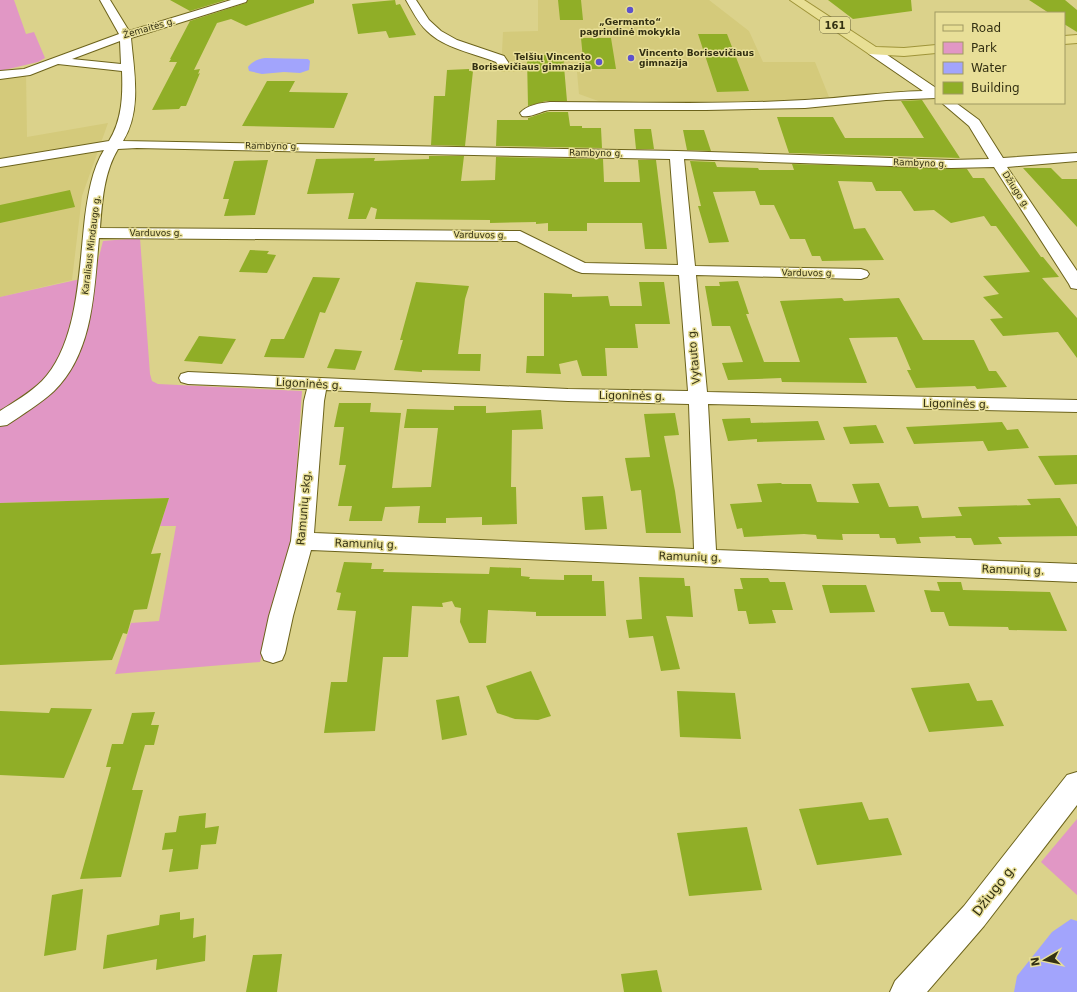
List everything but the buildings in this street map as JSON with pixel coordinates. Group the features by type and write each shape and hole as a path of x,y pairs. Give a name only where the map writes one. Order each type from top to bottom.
{"main road":[{"name":"161","path":"796,0 873,51"},
{"path":"1065,40 1077,39"},
{"path":"873,51 904,52 935,50"}],"street":[{"name":"Karaliaus Mindaugo g.","path":"0,420 37,396 49,385 60,371 74,345 82,318 95,199 105,159 121,133 127,114 129,89 124,35 105,0"},
{"name":"Žemaitės g.","path":"0,75 26,72 124,35 242,0"},
{"path":"411,0 431,29 436,33 450,41 500,59 504,65"},
{"path":"873,51 935,93"},
{"name":"Žemaitės g.","path":"56,60 127,68"},
{"path":"527,113 540,107 550,106 706,106 805,104 886,96 935,94"},
{"name":"Džiugo g.","path":"949,104 974,123 985,139 998,163 1077,284"},
{"name":"Rambyno g.","path":"0,163 114,144 677,155 951,164 998,163 1077,157"},
{"name":"Vytauto g.","path":"677,155 698,398 706,558"},
{"name":"Varduvos g.","path":"91,233 520,236 582,268 862,274"},
{"name":"Ligoninės g.","path":"188,378 568,394 1077,406"},
{"name":"Ramunių skg.","path":"273,653 281,616 302,541 314,401 318,384"},
{"name":"Ramunių g.","path":"302,541 1077,573"},
{"name":"Džiugo g.","path":"906,992 974,916 1077,784"}],"shaded area":[{"name":"Vincento Borisevičiaus gimnazija","path":"538,0 709,0 749,31 763,62 815,62 829,97 795,101 601,102 579,94 577,72 501,72 503,32 538,31"},
{"path":"26,72 27,137 108,123 82,196 72,280 0,297 0,75"}],"green space":[{"path":"0,0 14,0 26,34 34,32 45,58 38,62 0,71"},
{"path":"140,238 150,374 152,381 158,384 302,391 293,521 288,559 260,662 115,674 131,623 159,621 176,526 160,526 169,498 0,503 0,297 94,276 103,241"},
{"path":"1077,819 1077,895 1041,862"}],"water":[{"path":"265,58 308,59 310,61 309,70 300,73 284,72 262,74 249,71 248,67 252,63"},
{"path":"1071,919 1077,921 1077,992 1014,992 1017,976 1052,932"}],"place":[{"name":"„Germanto“ pagrindinė mokykla","path":"630,10"},
{"name":"Vincento Borisevičiaus gimnazija","path":"631,58"},
{"name":"Telšių Vincento Borisevičiaus gimnazija","path":"599,62"}]}
